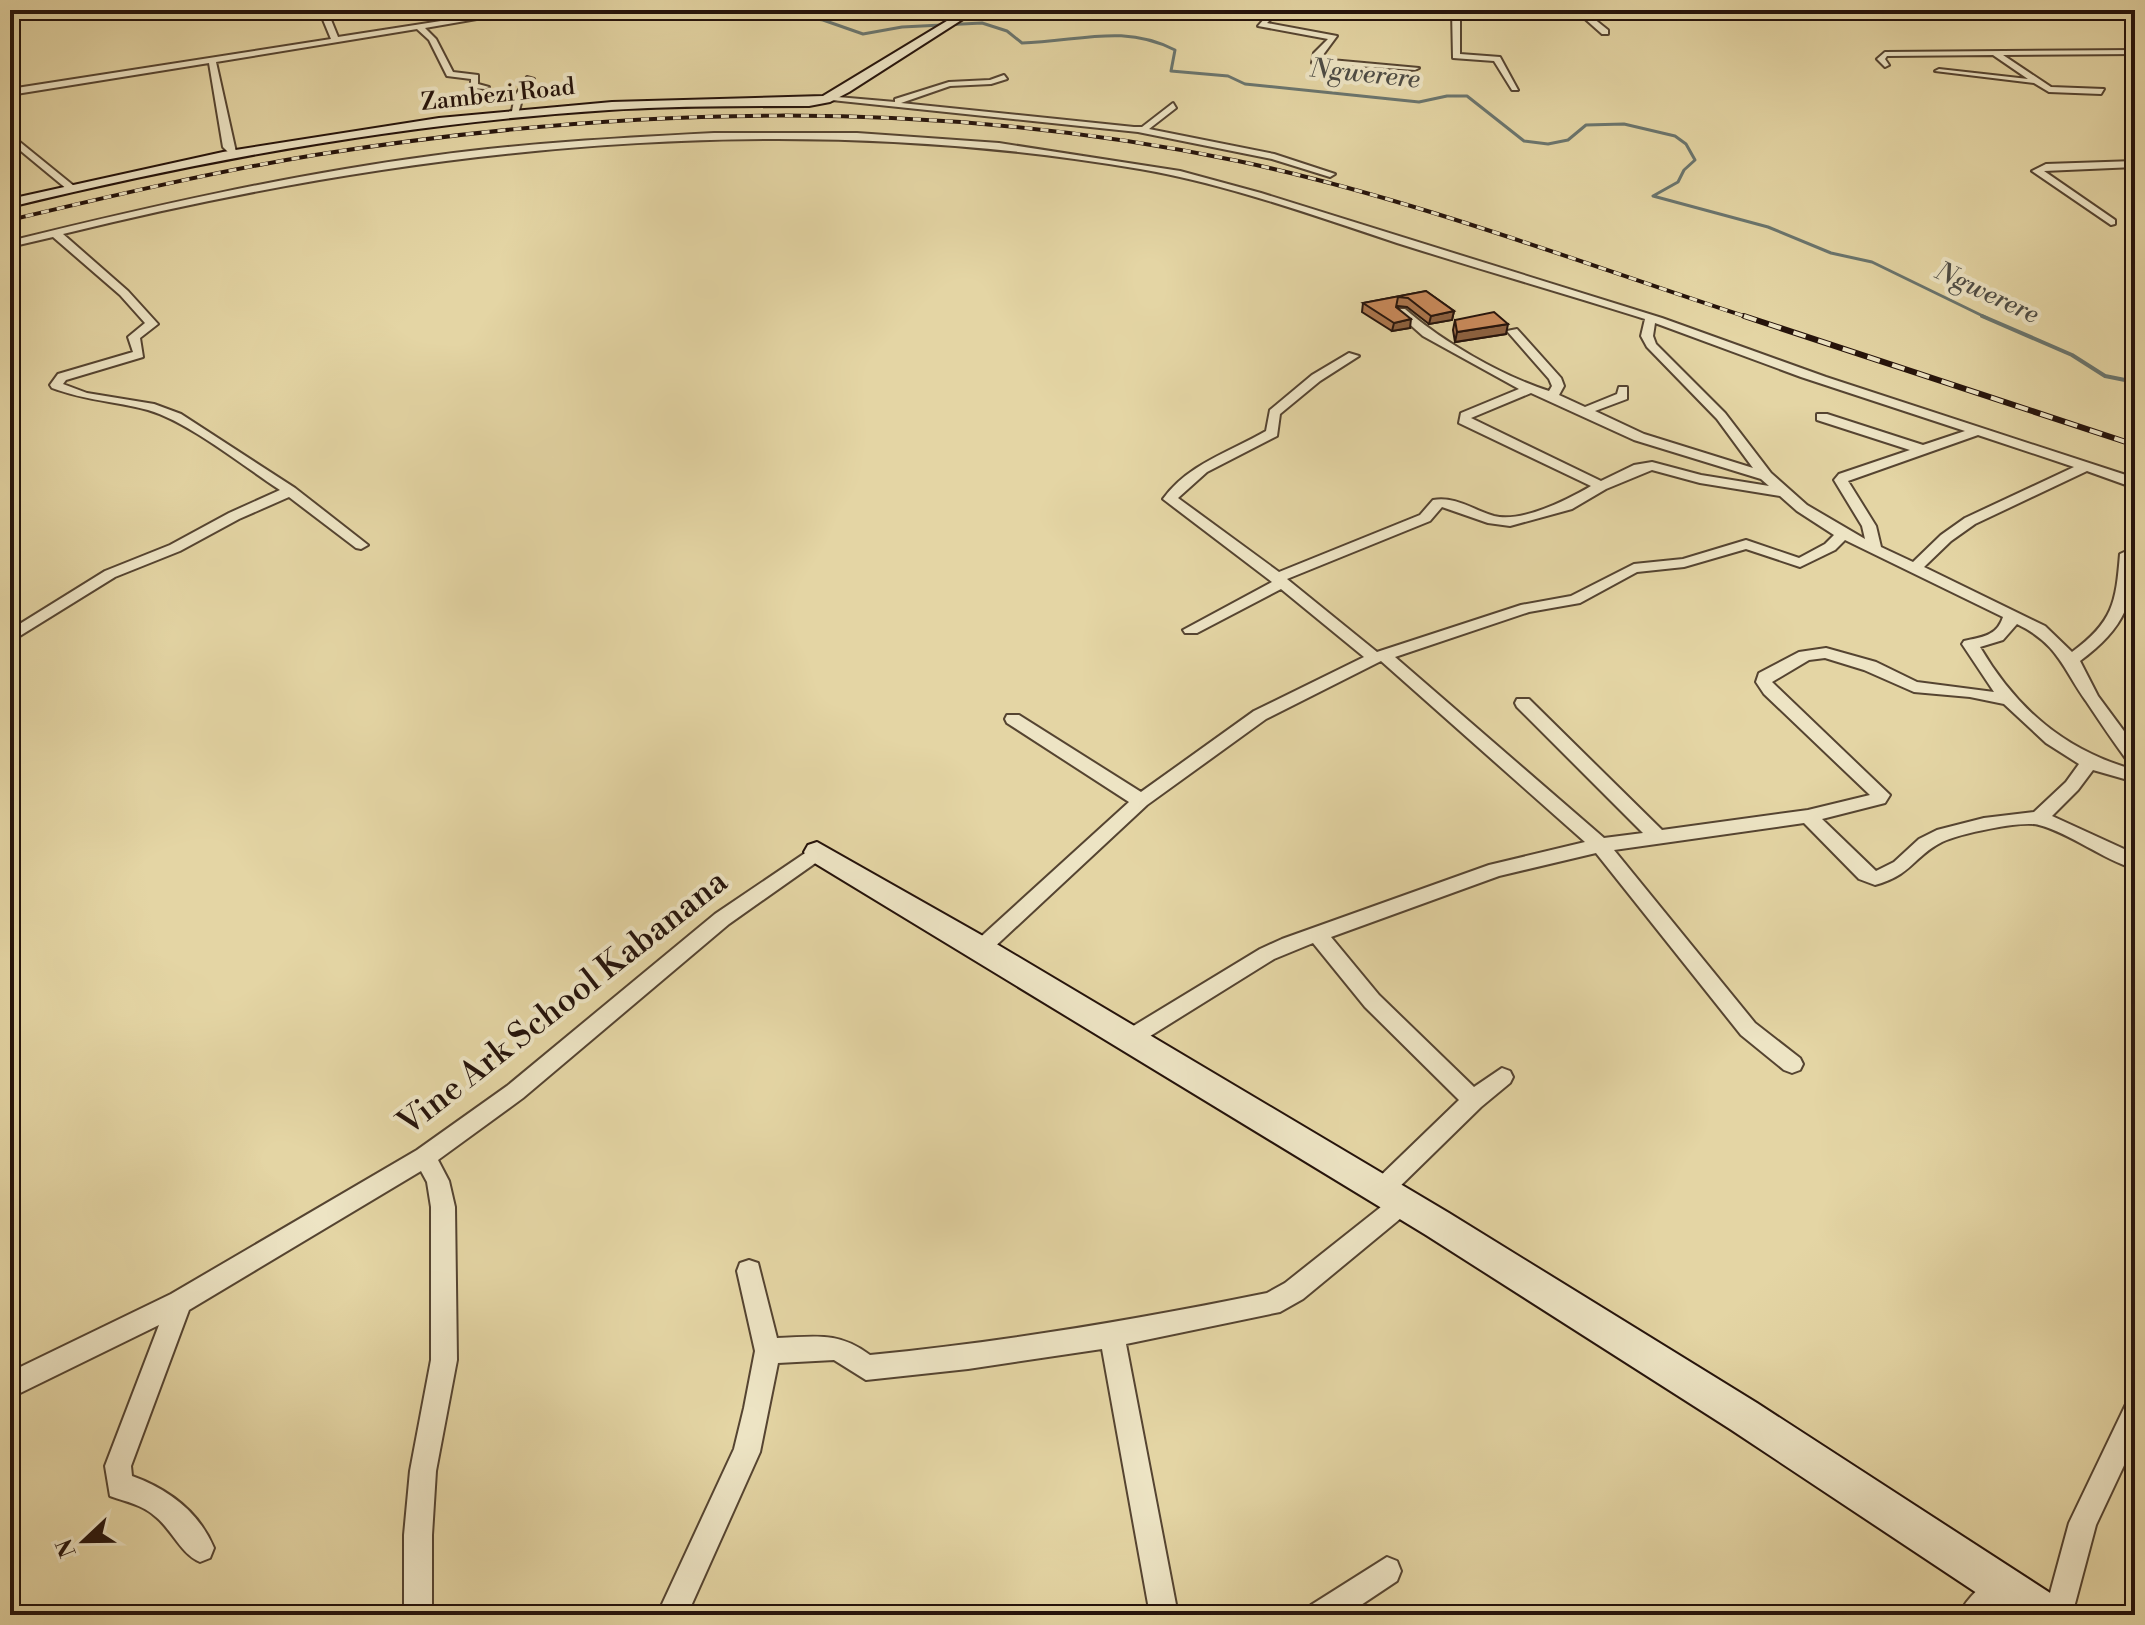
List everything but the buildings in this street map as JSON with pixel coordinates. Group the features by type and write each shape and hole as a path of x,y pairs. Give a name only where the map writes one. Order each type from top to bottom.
{"main road":[{"name":"Zambezi Road","path":"10,203 231,152 320,137 514,114 663,103 809,102 826,99 972,10"},
{"path":"817,852 1393,1195 1689,1381 2046,1615"}],"street":[{"path":"323,10 335,40"},
{"path":"10,92 525,10"},
{"path":"1276,10 1261,24 1334,38 1315,61 1415,68"},
{"path":"1456,10 1456,56 1497,59 1515,88"},
{"path":"1579,10 1605,32"},
{"path":"419,27 432,39 450,74 475,77 474,86 485,87"},
{"path":"1885,65 1881,59 1885,54 2135,52"},
{"path":"1997,55 2036,82 2054,89 2101,91"},
{"path":"212,59 231,152"},
{"path":"1939,71 2036,82"},
{"path":"892,103 949,84 991,82 1004,77"},
{"path":"514,114 519,96 530,79"},
{"path":"826,99 892,103 1139,130 1274,157 1330,174"},
{"path":"1139,130 1173,106"},
{"path":"10,244 236,189 507,148 617,138 729,134 916,140 1068,155 1190,176 1272,198 1449,256 1573,292 1650,320 1685,329 1825,381 2087,466 2134,483 2135,523"},
{"path":"10,137 71,188"},
{"path":"2111,222 2037,171 2046,167 2135,164"},
{"path":"54,232 124,293 152,324 134,337 139,354 62,377 56,385 84,396 150,407 176,417 290,491 361,545"},
{"path":"1401,311 1427,334 1531,389 1659,444 1766,476"},
{"path":"1650,320 1647,336 1651,345 1721,416 1766,476 1783,492 1818,521 2040,629 2071,660 2091,697 2135,759"},
{"path":"1513,331 1555,378 1558,386 1552,396"},
{"path":"1353,356 1316,378 1274,413 1272,433 1210,466 1188,481 1170,499 1380,657 1600,845 1748,1029 1792,1064"},
{"path":"1531,389 1471,414 1464,420 1601,486"},
{"path":"1582,412 1623,396 1623,390"},
{"path":"1822,417 1924,450"},
{"path":"1874,549 1869,526 1846,494 1841,480 1981,430"},
{"path":"1191,630 1279,581 1425,518 1438,503 1443,502 1501,523 1553,512 1639,468 1652,466 1700,479 1783,492"},
{"path":"1914,569 1946,538 1970,521 2087,466"},
{"path":"10,637 110,574 175,548 234,516 290,491"},
{"path":"981,948 1141,801 1260,715 1380,657 1526,608 1575,600 1634,568 1693,561 1746,544 1800,563 1830,547 1843,534"},
{"path":"2071,660 2092,645 2119,618 2126,590 2127,554 2135,551"},
{"path":"2012,614 2008,628 1995,639 1970,644 2009,700 2048,735 2089,762 2135,776"},
{"path":"1132,1037 1267,954 1471,877 1600,845 1808,816 1879,799 1881,795 1764,682 1765,677 1805,655 1826,653 1870,666 1914,687 1970,692 2009,700"},
{"path":"1523,703 1659,838"},
{"path":"1013,719 1141,801"},
{"path":"2039,818 2072,786 2089,762"},
{"path":"1808,816 1866,874 1875,878 1911,861 1928,841 1940,836 2005,821 2039,818 2135,862"},
{"name":"Vine Ark School Kabanana","path":"10,1385 180,1302 425,1157 515,1092 722,919 817,852"},
{"path":"1316,933 1372,1001 1473,1100"},
{"path":"768,1351 834,1348 844,1351 866,1368 952,1361 1112,1337 1271,1304 1294,1291 1393,1195 1473,1100 1502,1077"},
{"path":"418,1615 418,1535 423,1471 444,1360 443,1207 438,1181 425,1157"},
{"path":"671,1615 689,1583 699,1551 747,1452 768,1351 749,1271"},
{"path":"180,1302 118,1466 120,1486 143,1491 170,1507 200,1548"},
{"path":"1112,1337 1164,1615"},
{"path":"2058,1615 2083,1523 2135,1413"},
{"path":"1321,1615 1387,1571"},
{"path":"1973,1615 2004,1586"}],"waterway":[{"name":"Ngwerere","path":"653,10 775,12 823,20 863,34 902,27 982,23 1007,31 1022,43 1100,36 1137,37 1175,50 1171,71 1228,76 1245,84 1419,102 1447,96 1467,96 1524,141 1548,144 1568,140 1586,125 1624,124 1675,136 1686,144 1695,160 1684,170 1678,182 1653,196 1768,227 1831,253 1872,262 1987,318"},
{"name":"Ngwerere","path":"1982,316 2072,355 2105,376 2135,382"}],"railway":[{"path":"10,220 239,169 430,139 546,126 662,118 893,118 1008,126 1123,140 1303,176 1432,212 1746,317"},
{"path":"1746,317 2135,445"},
{"path":"1746,317 1750,318"}]}
